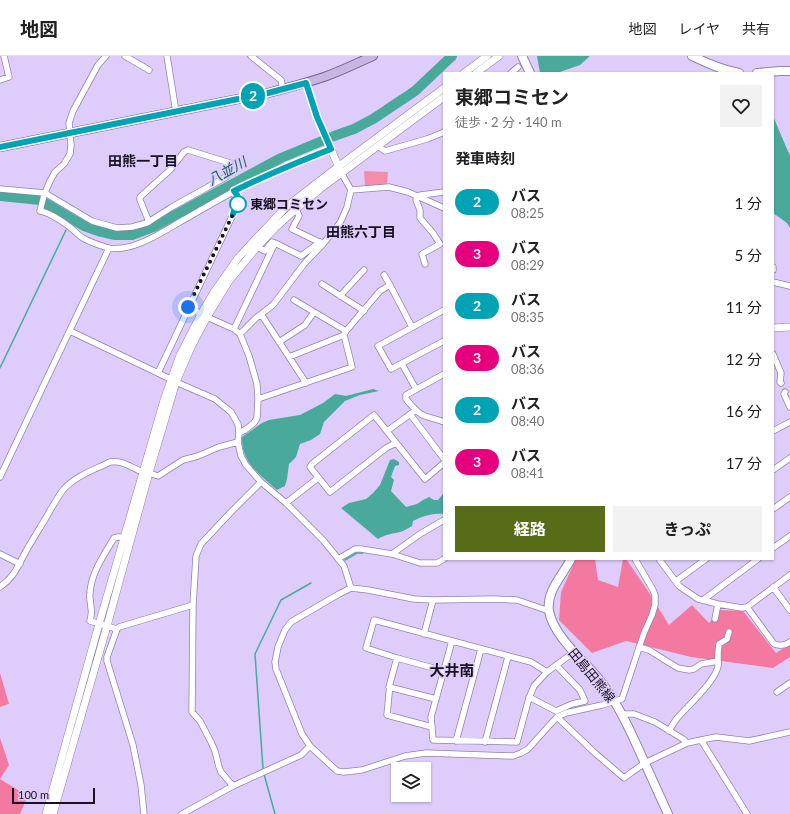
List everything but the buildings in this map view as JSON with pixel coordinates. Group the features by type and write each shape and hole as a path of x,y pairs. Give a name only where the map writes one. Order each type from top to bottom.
{"main road":[{"path":"0,147 283,89 306,83 344,69 373,56"},
{"path":"522,56 530,72"},
{"path":"692,56 732,72"},
{"path":"768,72 790,72"},
{"path":"549,611 550,597 554,587 570,560"},
{"name":"田島田熊線","path":"549,611 552,622 558,632 607,690 622,714 668,814"}],"street":[{"path":"0,80 9,78 4,56"},
{"path":"106,56 98,66 73,111 69,123 71,145 70,154 50,181 40,211 46,212 60,220 83,238 109,248 134,246 260,178 331,148"},
{"path":"125,56 149,70"},
{"path":"167,56 176,112"},
{"path":"251,56 281,80 283,89"},
{"path":"465,72 487,56"},
{"path":"477,72 499,56"},
{"path":"511,72 518,67"},
{"path":"240,334 256,318 273,305 304,264 340,223 347,207 351,190 342,174 317,117 306,83"},
{"path":"46,814 124,537 174,381 218,287 238,258 286,207 443,89"},
{"path":"204,315 257,247 296,209 320,189 443,98"},
{"path":"378,146 385,151 443,133"},
{"path":"149,222 140,197 170,170 184,152 188,150 230,163"},
{"path":"0,189 45,194 92,221 117,228 140,226 149,222 172,207 226,177"},
{"path":"351,190 388,187 401,190 443,208"},
{"path":"158,372 237,206 239,200 234,191"},
{"path":"417,196 443,192"},
{"path":"417,196 416,200 420,210 420,218 440,244 422,254 425,264"},
{"path":"296,209 299,216 292,229 322,243"},
{"path":"257,247 265,252 272,242 274,243"},
{"path":"234,329 274,243"},
{"path":"274,243 302,256 322,243"},
{"path":"0,477 109,248"},
{"path":"340,296 364,270"},
{"path":"384,275 412,327"},
{"path":"774,282 790,286"},
{"path":"322,284 364,311"},
{"path":"289,357 345,333 380,292 390,285"},
{"path":"258,399 352,367 345,333 294,300"},
{"path":"188,307 234,329 240,334 249,356 257,384 257,418 254,423 245,430 239,432"},
{"path":"443,311 378,346 391,369 443,342"},
{"path":"279,342 305,325 314,312"},
{"path":"261,314 306,383"},
{"path":"774,328 790,327"},
{"path":"70,331 215,399 230,412 238,424 238,442 241,456 246,465 261,482 323,540 344,566 351,588"},
{"path":"774,356 781,373 781,383"},
{"path":"402,364 416,389"},
{"path":"443,375 406,395 406,399 424,416 443,422"},
{"path":"785,392 784,394 790,408"},
{"path":"387,431 416,410"},
{"path":"410,414 443,458"},
{"path":"396,443 386,448 330,492 310,467 374,415 387,431 424,479 443,464"},
{"path":"774,429 790,422"},
{"path":"0,587 9,581 20,564 56,500 77,478 110,462 116,461 158,476 183,460 238,442"},
{"path":"774,469 790,458"},
{"path":"53,814 107,626 146,472"},
{"path":"286,504 318,478"},
{"path":"233,786 221,772 211,742 200,722 192,712 196,556 201,544 261,482"},
{"path":"774,509 790,497"},
{"path":"392,554 420,534 443,521"},
{"path":"774,547 790,536"},
{"path":"124,537 114,538 96,569 91,584 90,598 92,610 90,621 117,629 194,605"},
{"path":"338,559 355,549 361,549 392,554 420,563 437,563 443,560"},
{"path":"0,554 20,564"},
{"path":"549,611 517,600 414,599 351,588 332,597 291,622 285,630 278,647 275,662 276,668 302,734 310,746 337,771 344,772 362,770 405,756 426,753 513,756 528,749 557,717 566,713 622,698 655,605 653,590 636,560"},
{"path":"660,560 679,586 698,599 742,608 747,607 790,574"},
{"path":"676,581 705,560"},
{"path":"703,600 757,560"},
{"path":"773,587 790,610"},
{"path":"424,634 433,600"},
{"path":"715,619 718,604"},
{"path":"747,607 774,644 778,646 786,645 790,642"},
{"path":"444,671 366,648 374,620 531,662 547,672"},
{"path":"117,629 109,649 107,662 133,745 141,785 144,814"},
{"path":"669,731 679,716 698,697 716,673 719,664 719,644 727,640 729,632"},
{"path":"452,641 431,717 433,740 516,742 529,697 534,686 547,672 574,652"},
{"path":"639,647 649,650 678,668 689,670 694,669 701,664 718,661"},
{"path":"456,741 481,649"},
{"path":"485,742 508,656"},
{"path":"397,658 389,687 387,715 432,728"},
{"path":"529,697 556,710 572,704 585,702 580,690 556,665"},
{"path":"777,692 790,683"},
{"path":"389,687 436,699"},
{"path":"622,714 634,714 655,722 683,739 687,744"},
{"path":"557,717 624,778 645,763 687,744 701,740 716,737 749,740 790,732"},
{"path":"701,740 747,814"},
{"path":"182,814 233,786 301,755 310,746"}],"shaded area":[{"path":"537,56 590,56 580,65 560,72 540,72"},
{"path":"774,118 790,155 790,228 787,223 774,214"},
{"path":"364,171 388,172 387,185 365,186"},
{"path":"373,389 379,391 360,395 345,401 324,422 320,434 311,440 300,444 296,457 289,464 285,486 277,490 258,473 248,461 243,446 242,437 262,423 269,420 300,415 323,403 335,394 346,396"},
{"path":"394,459 399,462 399,465 395,466 391,477 394,480 391,491 406,507 417,504 429,497 434,500 438,500 443,494 443,514 432,514 420,518 413,521 412,526 400,532 378,539 341,508 349,503 366,499 373,493 380,485 390,460"},
{"path":"576,560 595,560 598,580 618,587 623,560 627,560 669,625 692,605 709,623 720,610 743,611 776,653 790,644 790,657 773,668 691,657 626,641 592,653 559,620 561,592"},
{"path":"0,673 9,704 0,707"},
{"path":"0,738 9,765 0,779"},
{"path":"0,779 18,790 26,800 20,814 0,814"}],"waterway":[{"name":"八並川","path":"0,196 40,200 84,226 114,235 132,235 153,227 281,158 354,129 373,119 415,91 452,56"},
{"path":"0,368 66,230"},
{"path":"345,560 357,553 363,553"},
{"path":"263,769 255,654 281,600 311,583"},
{"path":"264,774 275,814"}],"bus line":[{"name":"2","path":"0,147 268,93 306,83 317,117 331,149 260,178 234,191 239,200 233,214"}],"place":[{"name":"東郷コミセン","path":"238,204"}],"district":[{"name":"田熊一丁目","path":"143,161"},
{"name":"田熊六丁目","path":"361,232"},
{"name":"大井南","path":"452,671"}],"route":[{"path":"188,307 238,204"}]}
